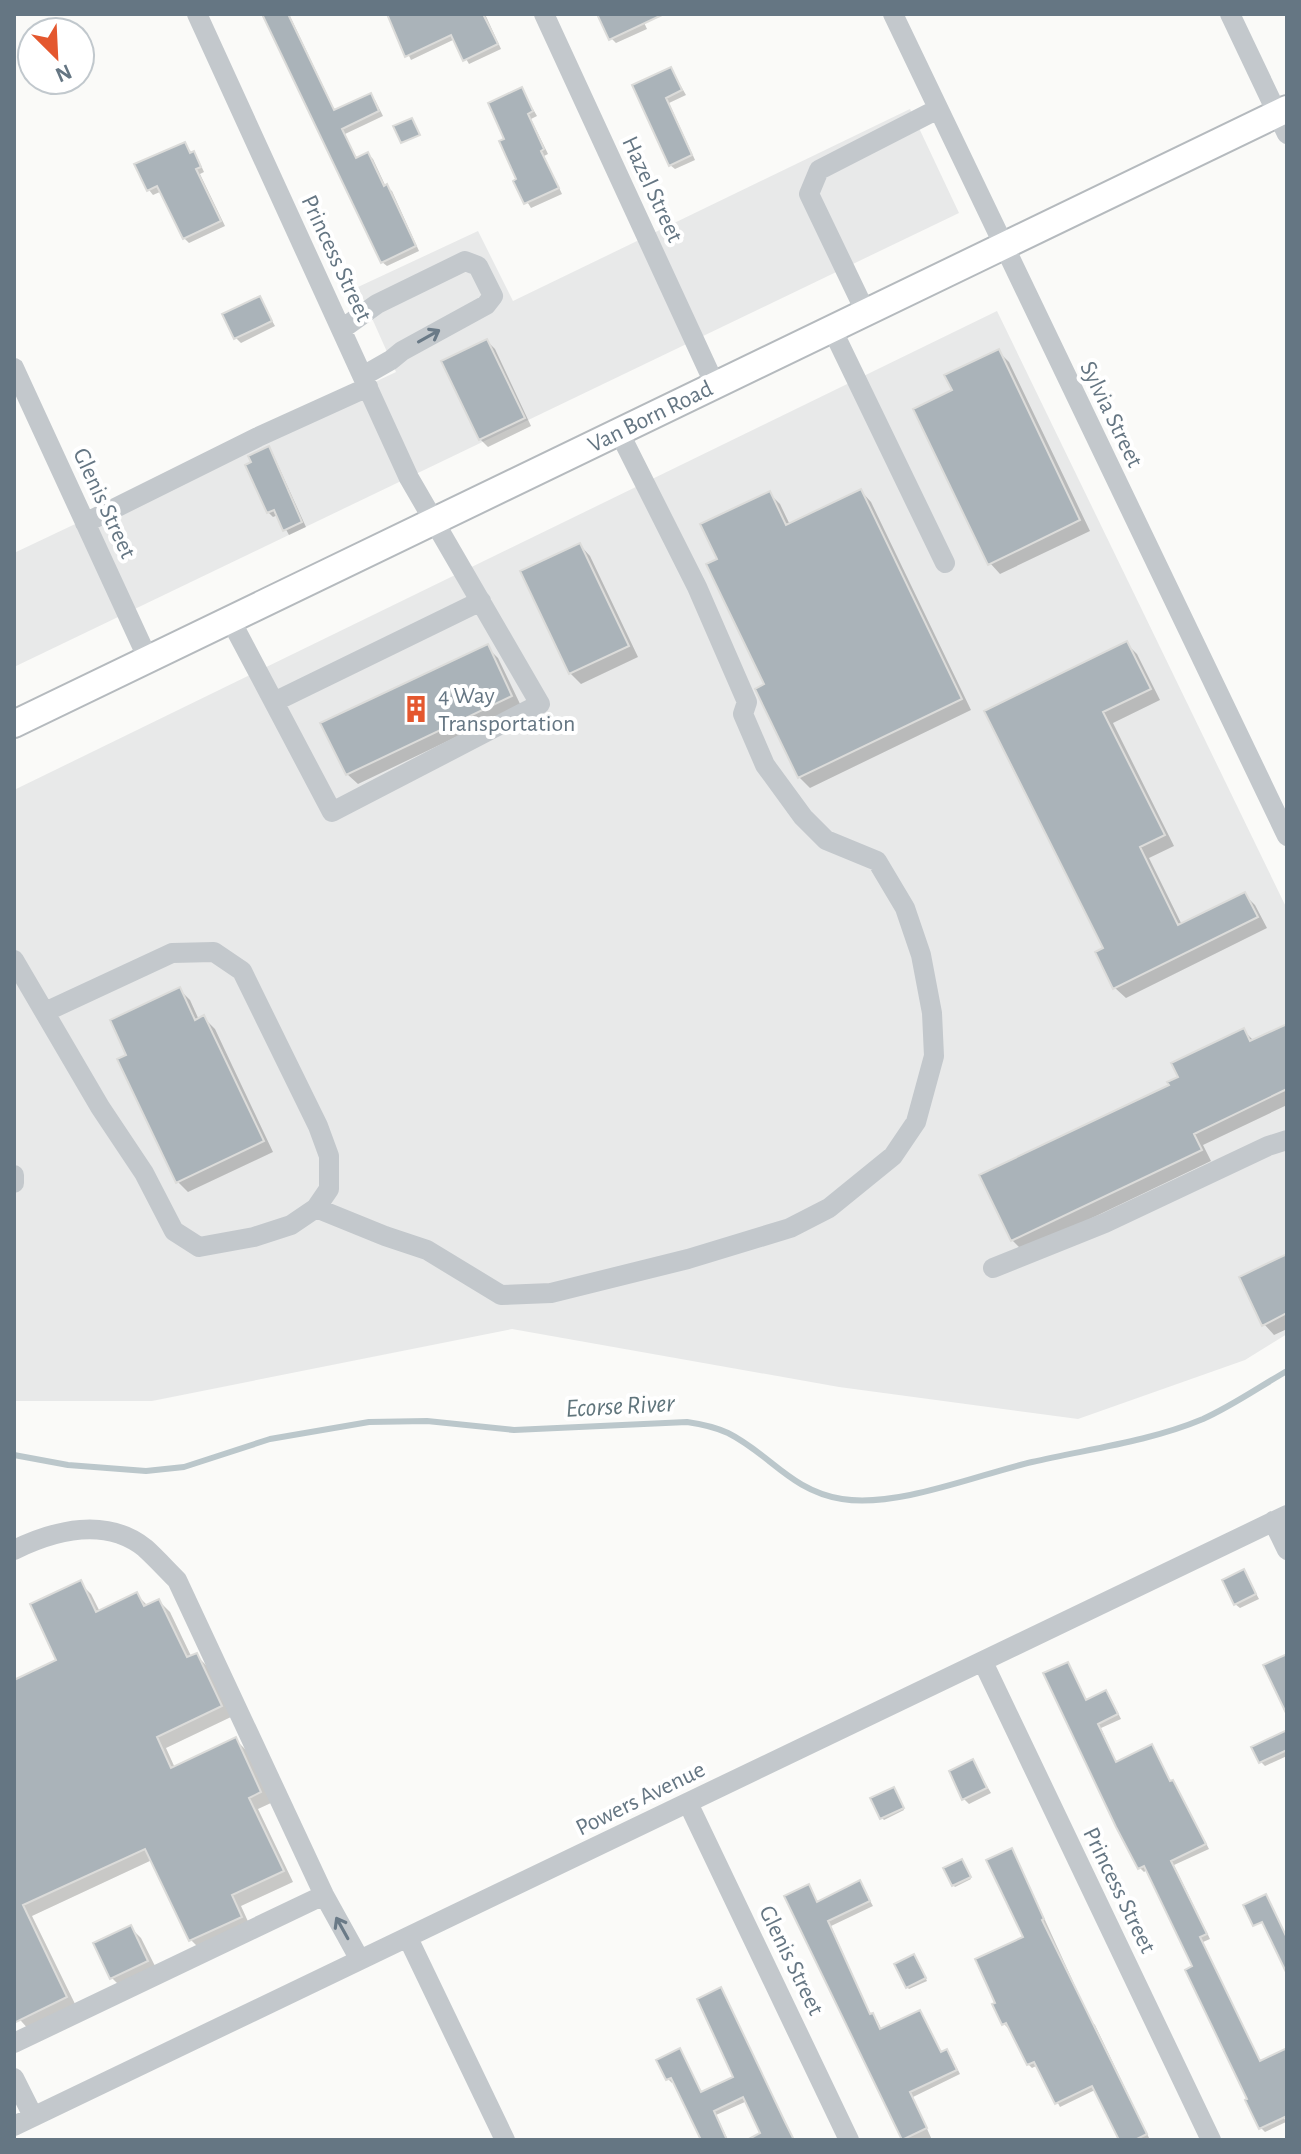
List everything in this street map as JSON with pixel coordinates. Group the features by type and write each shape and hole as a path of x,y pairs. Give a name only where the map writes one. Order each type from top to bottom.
{"main road":[{"name":"Van Born Road","path":"14,724 1002,246 1284,119"}],"street":[{"name":"Princess Street","path":"197,14 409,478 540,704 332,812 274,702"},
{"name":"Hazel Street","path":"544,14 715,385"},
{"name":"Sylvia Street","path":"893,14 1287,836"},
{"path":"1230,14 1284,119"},
{"path":"866,313 809,194 819,170 938,109"},
{"path":"85,523 365,381 402,351 486,305 493,296 478,266 465,261 377,304 342,329"},
{"path":"832,329 945,563"},
{"name":"Glenis Street","path":"14,368 148,659"},
{"path":"316,1208 427,1250 501,1295 551,1293 688,1259 790,1228 829,1208 868,1178 893,1156 916,1122 934,1056 932,1013 921,955 905,908 877,861 826,840 803,817 765,765 743,714 747,702 697,587 619,432"},
{"path":"230,619 274,702 481,601"},
{"path":"14,960 100,1107 144,1173 174,1231 199,1247 254,1237 291,1225 316,1208 329,1189 329,1156 318,1126 242,971 214,952 172,953 45,1012"},
{"path":"993,1268 1105,1223 1268,1146 1287,1140"},
{"path":"14,1175 14,1183"},
{"path":"1280,1518 1287,1550"},
{"name":"Powers Avenue","path":"14,2126 1280,1518"},
{"path":"14,1550 72,1529 110,1531 143,1547 177,1580 324,1895 360,1960"},
{"name":"Princess Street","path":"983,1662 1211,2140"},
{"name":"Glenis Street","path":"688,1803 849,2140"},
{"path":"14,2043 324,1895"},
{"path":"408,1938 505,2140"},
{"path":"14,2078 33,2116"}],"shaded area":[{"path":"910,109 959,213 14,667 14,553 396,372 358,287 478,231 513,301"},
{"path":"997,311 1287,909 1287,1334 1245,1360 1078,1419 839,1387 512,1329 152,1401 14,1401 14,790"}],"building":[{"path":"262,14 288,14 334,110 371,93 379,111 342,129 356,158 368,152 416,246 381,263"},
{"path":"387,14 483,14 498,44 463,61 451,35 405,57"},
{"path":"597,14 664,14 609,40"},
{"path":"671,67 682,90 666,98 692,155 669,166 632,85"},
{"path":"522,87 533,111 528,114 544,149 541,151 559,188 524,204 499,141 504,139 488,103"},
{"path":"412,118 420,135 401,143 393,126"},
{"path":"185,142 190,153 194,151 201,167 196,169 221,221 183,239 157,186 147,191 134,164"},
{"path":"260,296 272,321 234,339 222,314"},
{"path":"487,339 525,418 479,440 441,361"},
{"path":"999,349 1080,520 988,565 913,409 952,390 944,375"},
{"path":"269,446 302,522 283,531 274,510 267,513 245,465 251,462 248,456"},
{"path":"861,489 962,699 798,778 755,689 764,684 706,564 717,559 700,524 770,491 786,525"},
{"path":"580,543 629,646 569,674 520,571"},
{"path":"1127,641 1151,689 1103,712 1165,835 1140,847 1178,925 1245,892 1258,917 1113,989 1095,952 1103,948 984,711"},
{"name":"4 Way Transportation","path":"488,644 512,696 346,775 320,723"},
{"path":"180,987 195,1020 204,1015 264,1141 176,1183 117,1059 126,1055 110,1020"},
{"path":"1287,1024 1287,1089 1194,1134 1202,1150 1011,1241 979,1175 1169,1085 1167,1082 1178,1077 1171,1063 1244,1028 1250,1041"},
{"path":"1287,1254 1287,1313 1262,1326 1239,1277"},
{"path":"1244,1569 1256,1594 1234,1605 1222,1580"},
{"path":"81,1580 96,1612 137,1592 144,1606 159,1599 187,1657 197,1653 222,1706 157,1737 171,1768 236,1737 261,1792 249,1798 284,1871 232,1895 242,1917 189,1941 145,1849 23,1905 67,1997 14,2023 14,1680 56,1660 30,1604"},
{"path":"1287,1654 1287,1715 1263,1665"},
{"path":"1068,1662 1086,1700 1106,1690 1118,1714 1098,1724 1116,1762 1152,1744 1206,1844 1171,1861 1207,1934 1200,1937 1260,2061 1287,2048 1287,2116 1259,2129 1185,1970 1192,1966 1144,1866 1138,1869 1116,1827 1043,1673"},
{"path":"1287,1730 1287,1750 1259,1763 1251,1747"},
{"path":"973,1759 987,1788 962,1800 949,1771"},
{"path":"894,1787 904,1808 880,1819 870,1798"},
{"path":"1012,1848 1042,1920 1147,2134 1135,2140 1119,2140 1092,2086 1055,2104 1034,2062 1027,2065 1006,2023 1002,2025 992,2004 995,2003 975,1959 1023,1937 986,1860"},
{"path":"962,1859 971,1877 952,1886 943,1868"},
{"path":"860,1880 870,1901 828,1921 870,2014 873,2013 880,2029 920,2010 941,2052 947,2049 957,2070 910,2092 927,2128 902,2140 784,1896 809,1884 817,1902"},
{"path":"1266,1894 1287,1938 1287,1974 1262,1922 1253,1926 1243,1905"},
{"path":"131,1925 148,1961 110,1979 93,1943"},
{"path":"914,1954 926,1978 906,1988 894,1964"},
{"path":"721,1987 794,2140 747,2140 760,2133 743,2097 714,2111 727,2140 701,2140 671,2078 666,2080 656,2060 680,2048 701,2092 733,2077 697,1999"}],"waterway":[{"name":"Ecorse River","path":"14,1455 68,1465 146,1471 184,1467 270,1439 369,1422 427,1421 514,1430 687,1422 728,1433 795,1480 824,1495 864,1501 912,1495 1032,1462 1161,1434 1214,1414 1287,1371"}],"place":[{"name":"4 Way Transportation","path":"416,709"}]}
